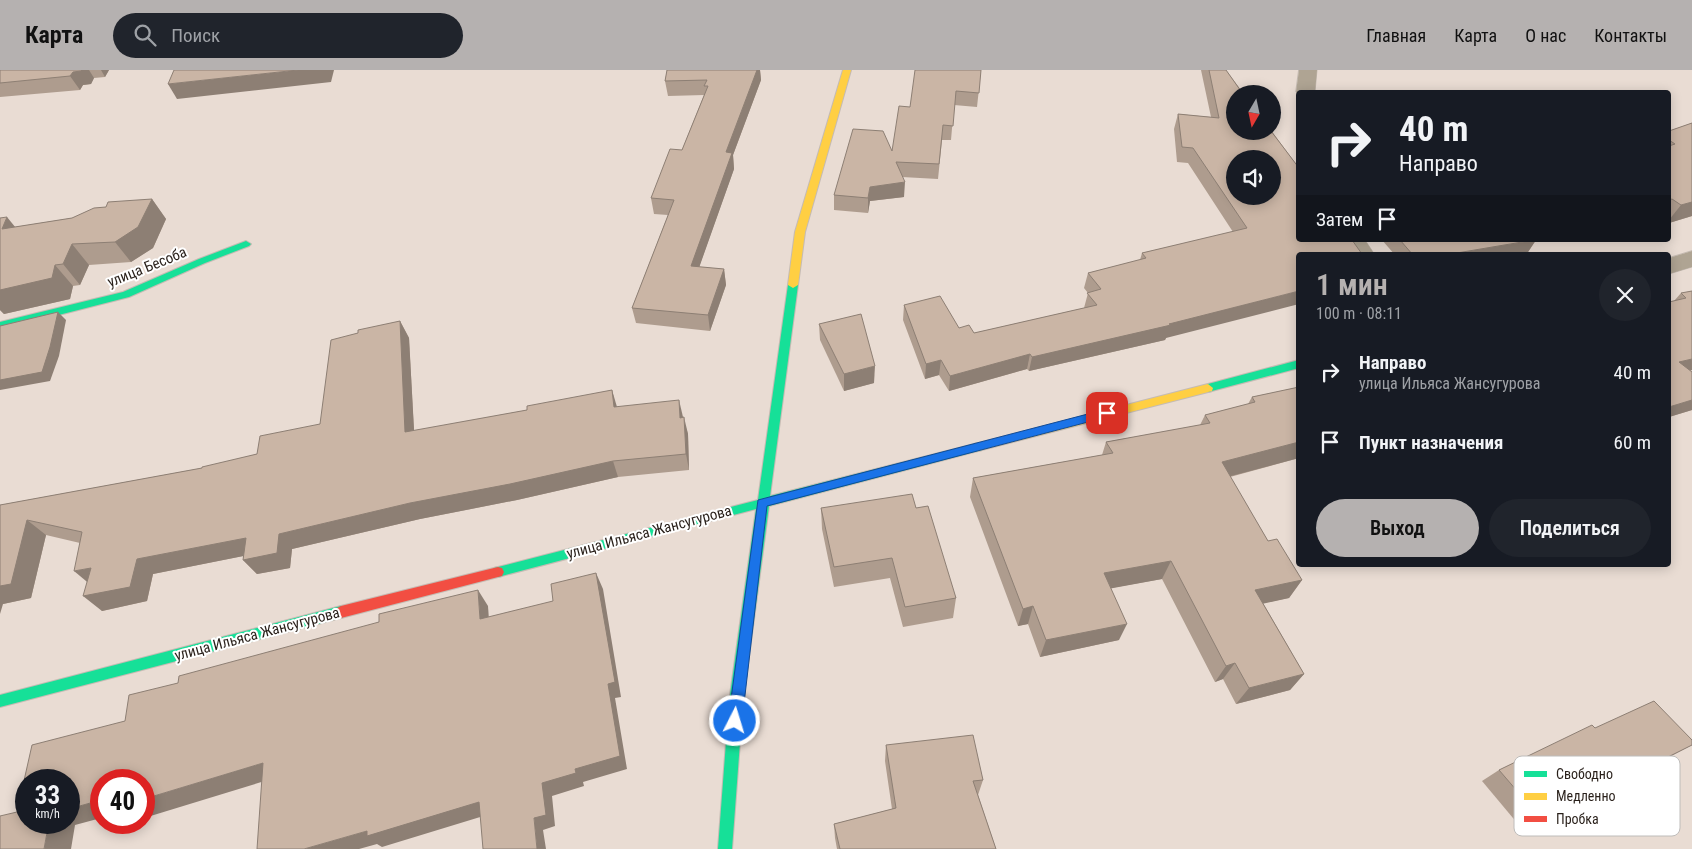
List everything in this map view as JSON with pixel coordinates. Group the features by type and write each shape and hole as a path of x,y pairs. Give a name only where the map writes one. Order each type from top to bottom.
{"street":[{"path":"725,849 736,702 800,232 847,70"},
{"path":"1306,90 1308,70"},
{"name":"улица Бесоба","path":"0,326 126,295 202,261 246,244"},
{"path":"1671,265 1692,259"},
{"name":"улица Ильяса Жансугурова","path":"0,701 1296,365"}],"building":[{"path":"0,70 82,70 73,72 70,76 0,83"},
{"path":"174,70 298,70 168,84"},
{"path":"667,70 757,70 726,152 732,153 691,266 724,269 708,315 632,308 674,200 651,198 670,149 682,150 708,86 704,86 707,80 665,81"},
{"path":"915,70 981,70 979,93 956,91 953,126 943,125 939,164 896,162 905,182 870,187 868,198 834,195 853,129 883,131 892,151 899,106 910,107"},
{"path":"1209,70 1226,70 1237,85 1226,85 1226,140 1278,140 1296,164 1296,242 1353,242 1361,252 1296,252 1296,292 1169,324 1171,325 1032,357 1030,354 950,376 941,360 926,364 904,305 940,296 959,328 969,325 974,333 1097,305 1087,293 1101,289 1088,273 1146,258 1142,253 1247,228 1231,205 1281,205 1281,150 1226,150 1226,197 1193,148 1182,147 1178,114 1219,118"},
{"path":"1692,123 1692,202 1681,205 1671,199 1671,145 1675,144 1671,141 1671,130"},
{"path":"152,199 138,227 115,242 72,244 63,264 55,265 52,278 0,290 0,218 7,217 2,229 72,218 94,208 106,207 108,202"},
{"path":"1402,242 1522,242 1463,252 1410,252"},
{"path":"1692,291 1692,359 1679,362 1692,372 1692,400 1671,406 1671,302 1686,298 1681,293"},
{"path":"58,312 42,372 0,380 0,326"},
{"path":"861,314 875,366 844,374 819,324"},
{"path":"400,321 405,432 527,410 527,406 612,390 614,407 679,400 680,418 684,417 686,454 613,461 510,484 410,503 279,534 277,553 243,560 246,538 137,559 130,587 83,596 91,568 74,571 82,532 27,520 11,584 0,586 0,505 202,468 257,454 260,436 320,424 331,340 358,333 358,330"},
{"path":"1296,388 1296,443 1222,462 1268,541 1277,539 1302,580 1255,590 1304,674 1249,688 1235,663 1226,666 1171,561 1104,573 1127,624 1046,640 1033,606 1023,609 973,478 1113,453 1106,442 1210,423 1205,415 1255,402 1252,397"},
{"path":"912,494 916,508 928,506 956,598 905,607 892,558 834,567 821,508"},
{"path":"596,573 615,682 608,684 620,756 575,769 576,773 542,783 546,815 534,818 537,849 483,849 479,802 367,836 367,831 304,849 257,849 263,763 155,796 155,769 90,769 90,803 80,806 80,769 27,769 32,745 125,721 129,695 178,683 179,676 379,622 379,614 478,590 480,619 553,601 551,584"},
{"path":"1654,701 1692,740 1692,745 1670,756 1528,756 1592,725 1595,728"},
{"path":"973,735 983,780 973,781 996,849 840,849 834,824 896,808 886,745"},
{"path":"1514,763 1514,787 1499,770"},
{"path":"15,812 15,834 47,834 44,849 0,849 0,816"}],"traffic: fast":[{"path":"0,326 126,295 202,261 246,244"},
{"path":"725,849 736,702 793,285"},
{"path":"1208,388 1296,365"},
{"path":"498,572 978,447"},
{"path":"0,701 341,612"}],"traffic: slow":[{"path":"793,285 800,232 847,70"},
{"path":"978,447 1208,388"}],"traffic: jam":[{"path":"341,612 498,572"}],"route":[{"path":"735,721 738,684 762,503 1107,413"}]}
